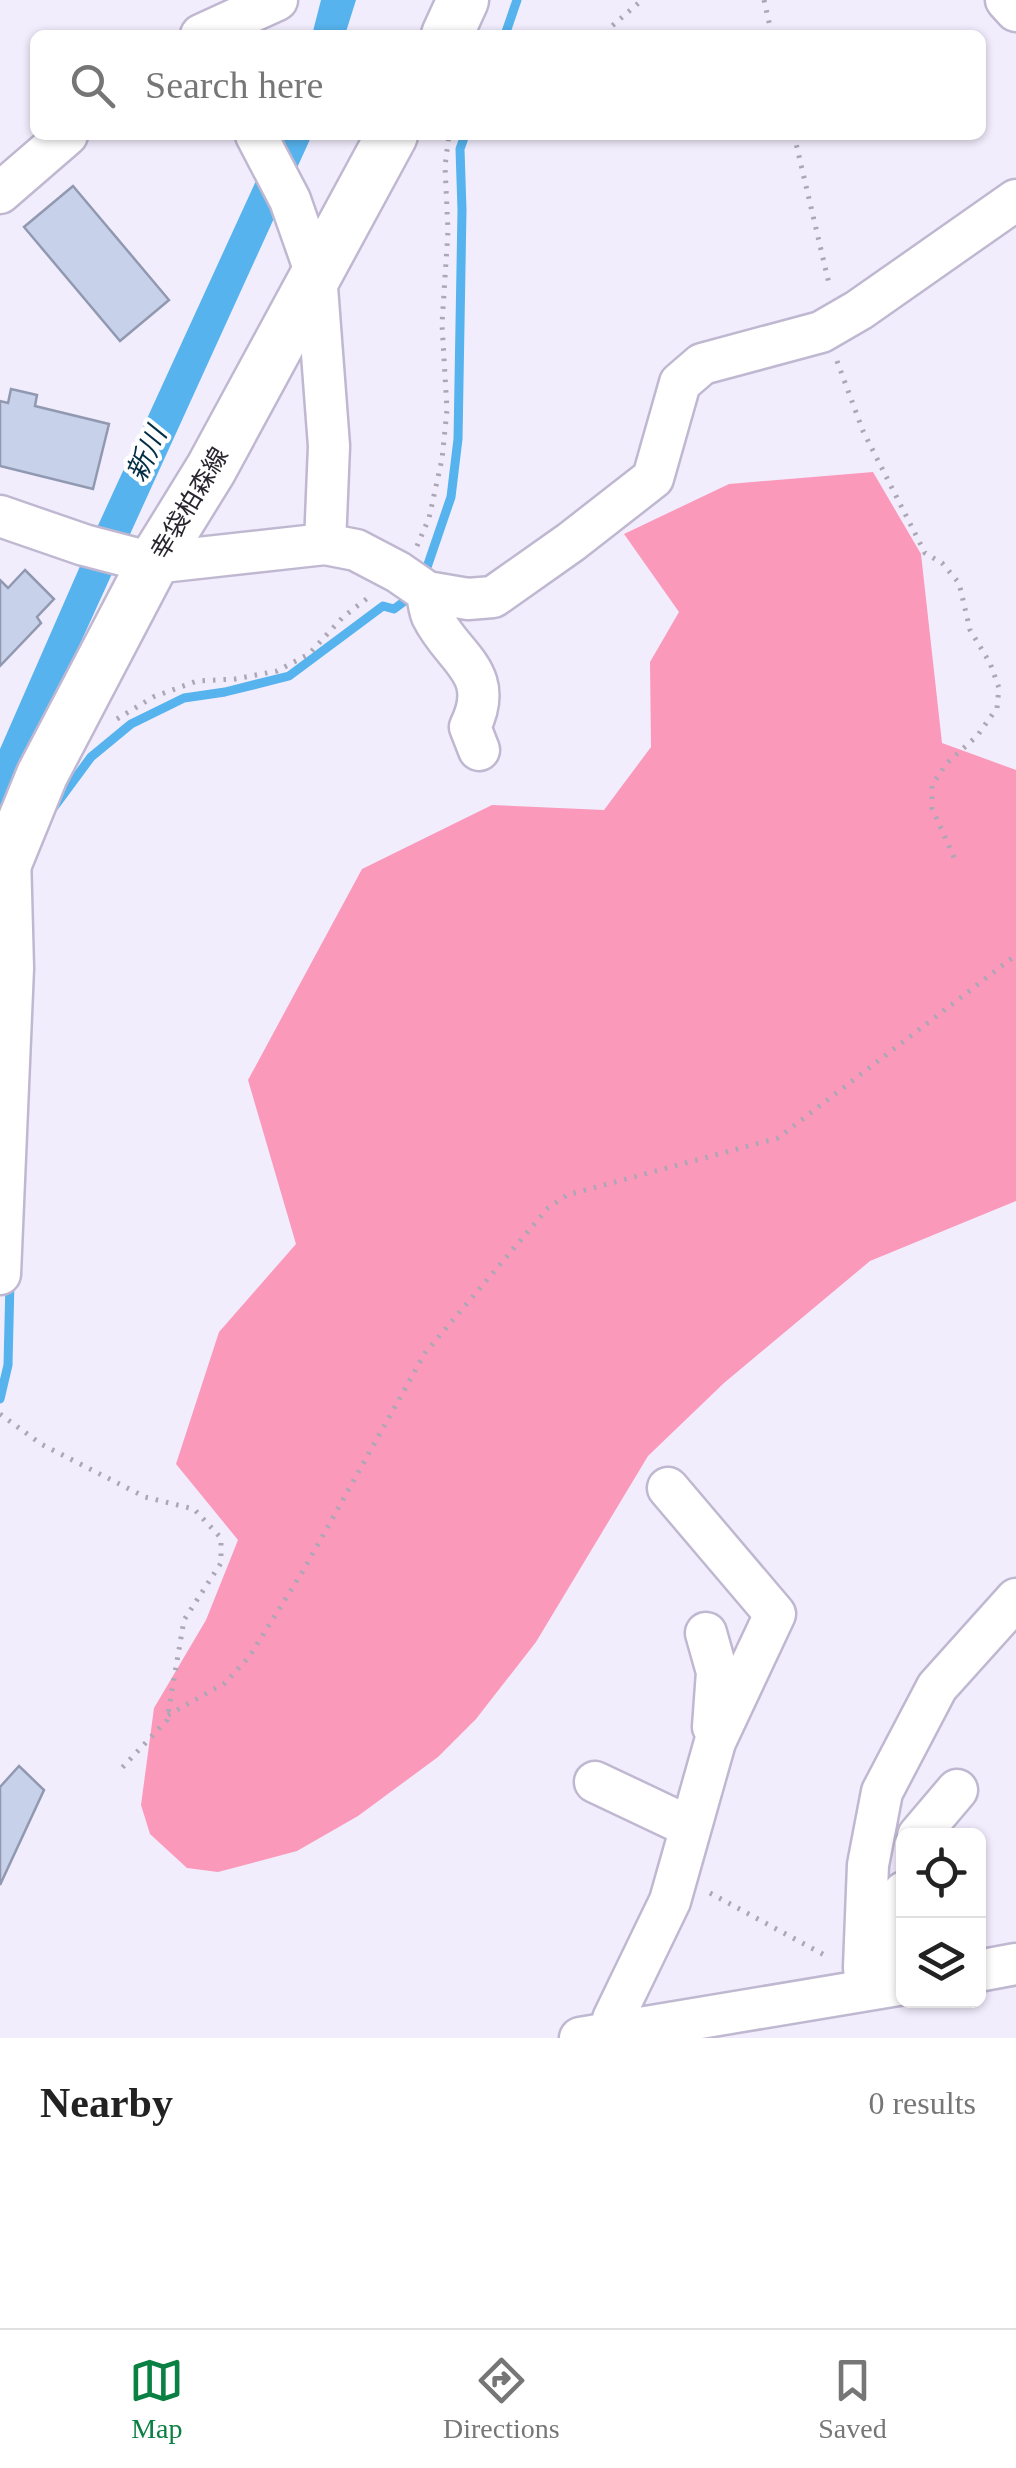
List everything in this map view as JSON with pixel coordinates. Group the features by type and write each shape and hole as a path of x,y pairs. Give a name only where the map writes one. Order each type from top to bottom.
{"main road":[{"path":"449,30 463,0"},
{"name":"幸袋柏森線","path":"5,866 42,775 141,560 211,468 389,140"}],"street":[{"path":"212,30 276,0"},
{"path":"1006,0 1016,10"},
{"path":"0,193 61,140"},
{"path":"260,142 290,200 316,274 329,446 325,544"},
{"path":"0,516 141,560 325,544 356,550 426,592 468,599 493,597 572,542 653,478 680,383 702,364 830,327 1016,200"},
{"path":"426,592 432,615 480,685 478,711 470,727 479,750"},
{"path":"0,1274 12,968 5,866"},
{"path":"596,2036 613,2018 670,1900 715,1742 775,1614 668,1488"},
{"path":"882,1982 868,1865 882,1792 937,1687 1016,1599"},
{"path":"706,1633 717,1672 715,1742"},
{"path":"595,1782 690,1827"},
{"path":"925,1828 958,1790"},
{"path":"882,1982 897,1918"},
{"path":"986,1970 1016,1964"},
{"path":"596,2036 882,1982"}],"path":[{"path":"610,30 642,0"},
{"path":"764,0 771,30"},
{"path":"795,140 833,350 863,431 925,553 960,583 970,630 990,663 999,688 998,708 978,736 947,763 932,785 932,808 957,864"},
{"path":"120,1770 168,1715 225,1683 250,1657 426,1352 548,1208 567,1195 778,1138 1016,955"},
{"path":"0,1414 41,1444 146,1497 194,1510 221,1538 221,1563 184,1620 168,1715"},
{"path":"678,1872 697,1886 882,1982"}],"shaded area":[{"path":"873,472 921,554 942,743 1016,770 1016,1201 870,1261 724,1383 648,1456 536,1642 476,1719 438,1757 358,1816 297,1851 218,1872 187,1868 150,1834 141,1805 154,1708 206,1620 238,1540 176,1464 219,1332 296,1244 248,1080 362,869 492,805 604,810 651,747 650,662 679,612 624,534 729,484"}],"water":[{"path":"321,0 356,0 347,30 313,30"},
{"name":"新川","path":"275,140 310,140 64,679 0,832 0,749"}],"building":[{"path":"73,186 169,300 120,341 24,227"},
{"path":"11,389 37,395 35,406 109,424 93,489 0,466 0,401 8,403"},
{"path":"25,570 54,599 37,617 41,623 0,666 0,580 8,588"},
{"path":"19,1766 44,1790 0,1885 0,1787"}],"waterway":[{"path":"507,30 517,0"},
{"path":"424,576 451,497 458,439 460,149 463,140"},
{"path":"54,807 91,757 131,724 184,698 289,676 383,606 394,609 414,594"},
{"path":"0,1399 8,1365 10,1281"}]}
